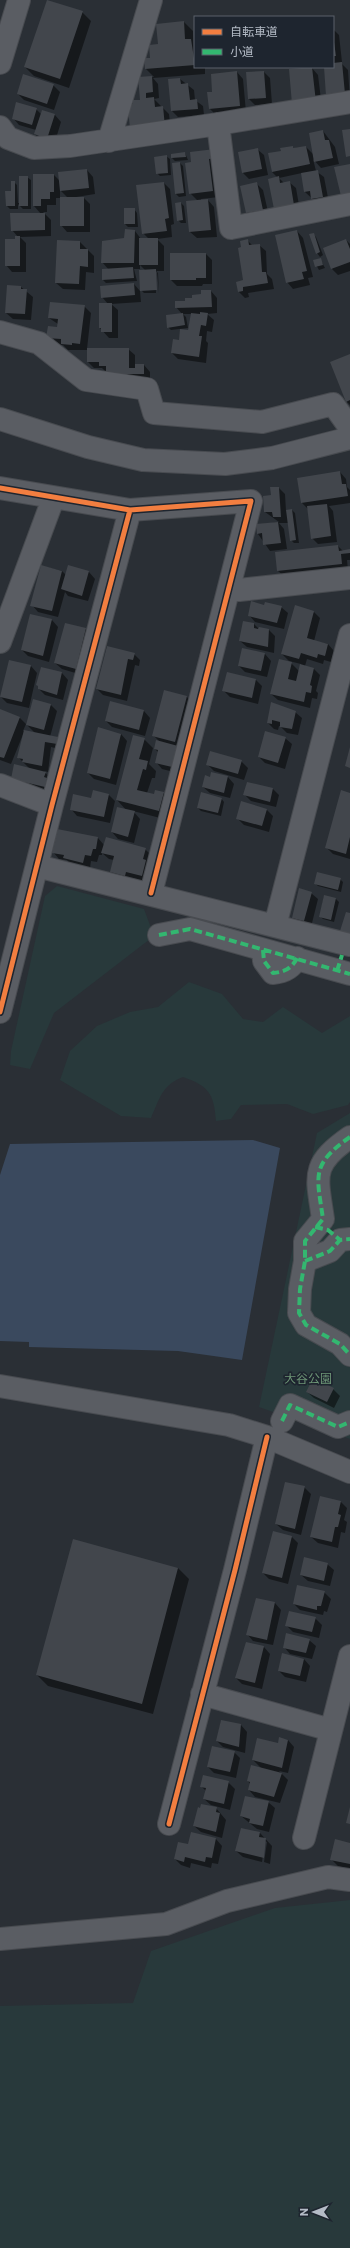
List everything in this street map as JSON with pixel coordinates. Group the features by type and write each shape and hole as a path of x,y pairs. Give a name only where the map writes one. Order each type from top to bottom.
{"street":[{"path":"0,63 19,0"},
{"path":"109,141 151,0"},
{"path":"0,127 8,138 34,148 109,141 350,102"},
{"path":"218,124 231,228 350,204"},
{"path":"0,332 39,343 86,380 147,389 154,413 262,422 333,404 350,428"},
{"path":"0,419 88,447 144,460 225,464 272,458 350,438"},
{"path":"0,488 53,499 130,510 251,501 151,893"},
{"path":"0,642 53,499"},
{"path":"0,1012 52,805 130,510"},
{"path":"229,589 239,590 350,578"},
{"path":"275,926 350,635"},
{"path":"0,785 52,805"},
{"path":"37,866 151,893 275,926 345,961"},
{"path":"160,935 190,929 297,958 345,961"},
{"path":"350,1137 328,1153 321,1166 317,1182 323,1219 305,1241 305,1261 300,1289 299,1313 306,1325 340,1344 350,1355"},
{"path":"305,1261 330,1251 345,1239 328,1230 315,1227"},
{"path":"0,1386 229,1425 274,1429 350,1472"},
{"path":"169,1824 202,1694 274,1429 290,1405 338,1427 350,1422"},
{"path":"304,1838 350,1656"},
{"path":"202,1694 331,1730"},
{"path":"0,1939 166,1924 235,1899 328,1877 350,1880"}],"green space":[{"path":"57,886 144,909 154,936 54,1013 30,1069 10,1065 11,1051 45,896"},
{"path":"189,982 222,994 243,1019 263,1022 283,1007 322,1033 350,1016 350,1102 348,1105 313,1114 287,1104 241,1105 231,1119 216,1121 214,1104 208,1092 199,1084 183,1077 170,1084 162,1093 151,1118 121,1116 60,1080 70,1051 97,1026 130,1012 158,1007"},
{"name":"大谷公園","path":"350,1113 350,1439 259,1407 317,1133"},
{"path":"350,1900 350,2248 0,2248 0,2006 133,2003 151,1951 275,1908"}],"water":[{"path":"253,1140 280,1148 242,1360 178,1351 29,1347 29,1342 0,1341 0,1175 10,1144"}],"building":[{"path":"47,0 83,11 60,79 24,67"},
{"path":"184,21 185,39 191,39 194,65 145,69 144,58 150,58 149,45 158,44 156,24"},
{"path":"334,42 336,56 334,56"},
{"path":"342,62 345,94 326,96 324,68 334,68 334,63"},
{"path":"312,68 316,102 292,104 289,69"},
{"path":"237,71 240,106 209,109 207,92 212,92 211,74"},
{"path":"264,71 266,98 248,99 246,72"},
{"path":"23,74 54,84 47,104 17,94"},
{"path":"152,76 153,92 146,93 146,98 154,97 155,107 163,106 165,127 130,130 128,105 133,104 132,100 140,100 138,77"},
{"path":"180,78 181,84 188,83 190,100 197,99 198,109 171,111 168,79"},
{"path":"16,102 37,108 32,125 12,119"},
{"path":"42,110 55,114 47,139 34,134"},
{"path":"350,129 350,156 346,157 342,130"},
{"path":"323,130 325,140 329,140 333,158 314,162 309,133"},
{"path":"293,146 293,148 306,146 310,164 272,172 268,153 281,151 280,148"},
{"path":"258,148 262,169 242,173 238,152"},
{"path":"215,149 217,158 209,159 213,191 189,194 185,163 191,162 190,152"},
{"path":"185,152 186,157 171,158 171,154"},
{"path":"167,155 168,173 156,174 154,157"},
{"path":"180,162 184,193 175,194 172,163"},
{"path":"350,164 350,194 341,196 334,167"},
{"path":"87,169 89,188 60,191 58,172"},
{"path":"318,170 323,197 311,199 310,191 304,192 301,173"},
{"path":"33,174 54,174 54,192 50,192 50,199 41,199 41,206 33,206"},
{"path":"19,176 28,176 28,206 19,206"},
{"path":"279,176 280,183 290,181 294,205 274,209 268,179"},
{"path":"11,181 15,181 15,206 6,206 5,191 11,191"},
{"path":"164,182 169,218 165,219 167,231 142,234 136,185"},
{"path":"257,182 263,210 246,213 240,186"},
{"path":"60,197 84,197 84,226 60,226"},
{"path":"208,199 211,230 189,232 186,201"},
{"path":"181,202 183,220 177,221 175,203"},
{"path":"124,208 135,208 135,224 124,224"},
{"path":"10,213 45,213 45,230 11,231"},
{"path":"125,229 135,230 134,263 101,263 102,241 124,238"},
{"path":"297,230 307,271 302,272 304,279 286,283 275,235"},
{"path":"314,233 320,252 316,254 309,234"},
{"path":"15,236 20,236 20,266 5,266 5,239 15,239"},
{"path":"139,238 158,238 158,265 139,265"},
{"path":"248,239 249,245 260,244 262,272 266,272 268,283 243,287 243,291 238,292 236,282 243,280 238,248 241,247 240,241"},
{"path":"346,239 350,249 350,262 331,269 323,248"},
{"path":"57,240 80,241 80,249 88,249 88,267 80,266 79,284 55,283"},
{"path":"170,253 206,253 206,278 196,278 196,280 170,280"},
{"path":"321,258 323,265 315,267 313,260"},
{"path":"133,267 134,278 102,280 102,269"},
{"path":"156,269 157,290 140,291 139,270"},
{"path":"134,283 135,295 101,298 100,286"},
{"path":"7,285 21,286 21,289 27,289 25,314 5,313"},
{"path":"201,290 211,290 212,307 175,308 175,301 185,301 185,298 192,298 192,295 201,294"},
{"path":"50,302 85,305 80,344 61,344 61,339 46,338 48,326 57,327 58,319 48,318"},
{"path":"99,303 112,303 112,332 101,332 101,328 99,328"},
{"path":"200,312 208,313 206,326 201,325 199,336 202,336 199,357 171,353 173,339 179,340 180,329 188,330 191,313 200,314"},
{"path":"183,313 185,325 167,328 166,315"},
{"path":"87,348 129,348 129,368 135,368 135,364 144,364 144,374 106,374 106,366 99,366 99,362 87,362"},
{"path":"350,354 350,400 346,402 330,362"},
{"path":"340,471 342,484 346,484 348,496 301,503 297,478"},
{"path":"270,487 279,487 281,517 273,517 272,512 264,512 263,496 271,495"},
{"path":"327,504 331,536 311,539 307,506"},
{"path":"292,509 296,540 290,541 286,510"},
{"path":"278,522 281,543 263,545 262,533 257,534 256,524"},
{"path":"338,545 339,551 350,549 350,553 341,554 342,564 277,571 275,552"},
{"path":"41,565 62,571 52,611 30,606"},
{"path":"68,565 89,571 82,596 61,589"},
{"path":"251,601 264,605 265,602 282,606 277,623 248,616"},
{"path":"295,605 314,611 307,638 328,644 325,656 318,654 317,658 301,653 299,659 281,654"},
{"path":"30,614 52,619 43,656 21,650"},
{"path":"243,621 254,623 254,628 258,629 259,627 269,629 268,647 239,641"},
{"path":"65,623 86,628 76,669 54,663"},
{"path":"107,646 135,653 133,660 128,659 121,695 96,689"},
{"path":"242,648 265,653 261,671 238,666"},
{"path":"279,659 292,662 288,679 296,681 300,664 314,668 310,685 312,686 311,693 306,692 304,702 270,694"},
{"path":"9,660 31,665 22,702 0,697"},
{"path":"41,667 62,672 57,695 38,689 38,686 36,685"},
{"path":"227,672 256,679 252,698 222,691"},
{"path":"164,690 187,696 175,742 152,736"},
{"path":"33,699 51,704 44,730 26,725"},
{"path":"110,701 144,710 139,730 105,721"},
{"path":"271,702 296,711 292,729 280,727 280,722 272,720 272,724 267,723"},
{"path":"0,709 20,717 4,758 0,757"},
{"path":"98,727 121,734 110,779 87,773"},
{"path":"24,730 58,737 57,744 45,742 42,766 22,762 23,759 17,758"},
{"path":"265,731 286,737 278,763 258,757"},
{"path":"133,735 145,738 139,759 148,761 146,770 143,769 137,790 154,794 155,790 164,792 159,811 116,800"},
{"path":"156,740 178,746 172,767 155,763 158,750 154,749"},
{"path":"350,747 350,768 345,766"},
{"path":"210,751 242,760 238,774 206,765"},
{"path":"14,764 46,772 44,777 47,778 45,787 11,779"},
{"path":"211,772 228,776 224,793 202,787 205,775 210,777"},
{"path":"247,782 273,788 270,802 243,795"},
{"path":"93,790 109,794 104,817 70,810 73,794 91,798"},
{"path":"341,790 350,793 350,837 346,854 325,848"},
{"path":"201,792 222,798 218,813 197,808"},
{"path":"241,801 267,809 262,826 236,819"},
{"path":"117,807 135,811 128,837 111,832"},
{"path":"57,829 98,837 96,849 93,849 91,856 85,855 83,863 63,858 64,855 52,853"},
{"path":"106,837 146,848 143,859 146,860 142,876 126,872 125,876 110,872 114,856 101,853"},
{"path":"317,872 341,878 338,890 314,884"},
{"path":"299,888 312,892 304,921 292,918"},
{"path":"324,895 336,898 331,920 319,917"},
{"path":"346,912 350,913 350,934 340,931"},
{"path":"313,1378 334,1388 327,1402 306,1392"},
{"path":"285,1482 305,1486 295,1529 275,1524"},
{"path":"320,1496 341,1501 338,1514 341,1515 338,1527 335,1527 332,1542 310,1537"},
{"path":"273,1531 292,1536 282,1578 262,1573"},
{"path":"73,1539 178,1568 142,1704 36,1675"},
{"path":"304,1557 328,1563 324,1581 300,1575"},
{"path":"297,1585 325,1591 321,1606 317,1606 317,1610 293,1604"},
{"path":"256,1598 275,1602 267,1640 246,1635"},
{"path":"289,1611 316,1617 312,1632 285,1626"},
{"path":"286,1633 310,1639 306,1653 283,1648"},
{"path":"246,1642 264,1646 255,1683 235,1678"},
{"path":"282,1653 304,1659 300,1676 278,1671"},
{"path":"221,1720 241,1724 239,1747 216,1741"},
{"path":"279,1737 288,1740 282,1768 252,1760 257,1738 278,1743"},
{"path":"212,1746 235,1751 230,1772 207,1767"},
{"path":"251,1765 282,1773 274,1797 248,1790 250,1782 247,1781"},
{"path":"203,1775 229,1781 224,1804 203,1799 206,1788 200,1787"},
{"path":"245,1796 269,1801 263,1826 249,1823 250,1819 240,1816"},
{"path":"201,1804 217,1807 216,1812 220,1813 216,1832 193,1826 198,1807 200,1808"},
{"path":"350,1807 350,1824 346,1823"},
{"path":"241,1828 260,1832 259,1837 266,1838 264,1858 235,1851"},
{"path":"191,1832 216,1838 212,1858 206,1857 205,1862 185,1857 184,1862 174,1859 178,1842 188,1844"},
{"path":"335,1839 350,1843 350,1864 330,1860"}],"marked path":[{"path":"159,935 190,929 350,974"},
{"path":"263,950 264,961 273,973 288,969 297,958"},
{"path":"337,971 342,955"},
{"path":"350,1137 328,1156 322,1164 319,1172 318,1182 323,1219 305,1241 305,1261 300,1289 299,1313 306,1325 340,1344 350,1355"},
{"path":"315,1227 328,1230 340,1240"},
{"path":"305,1261 330,1251 340,1240 350,1239"},
{"path":"282,1421 290,1405 338,1427 350,1422"}],"cycle path":[{"path":"0,488 130,510 251,501 151,893"},
{"path":"0,1012 52,805 130,510"},
{"path":"169,1824 235,1570 267,1437"}]}
